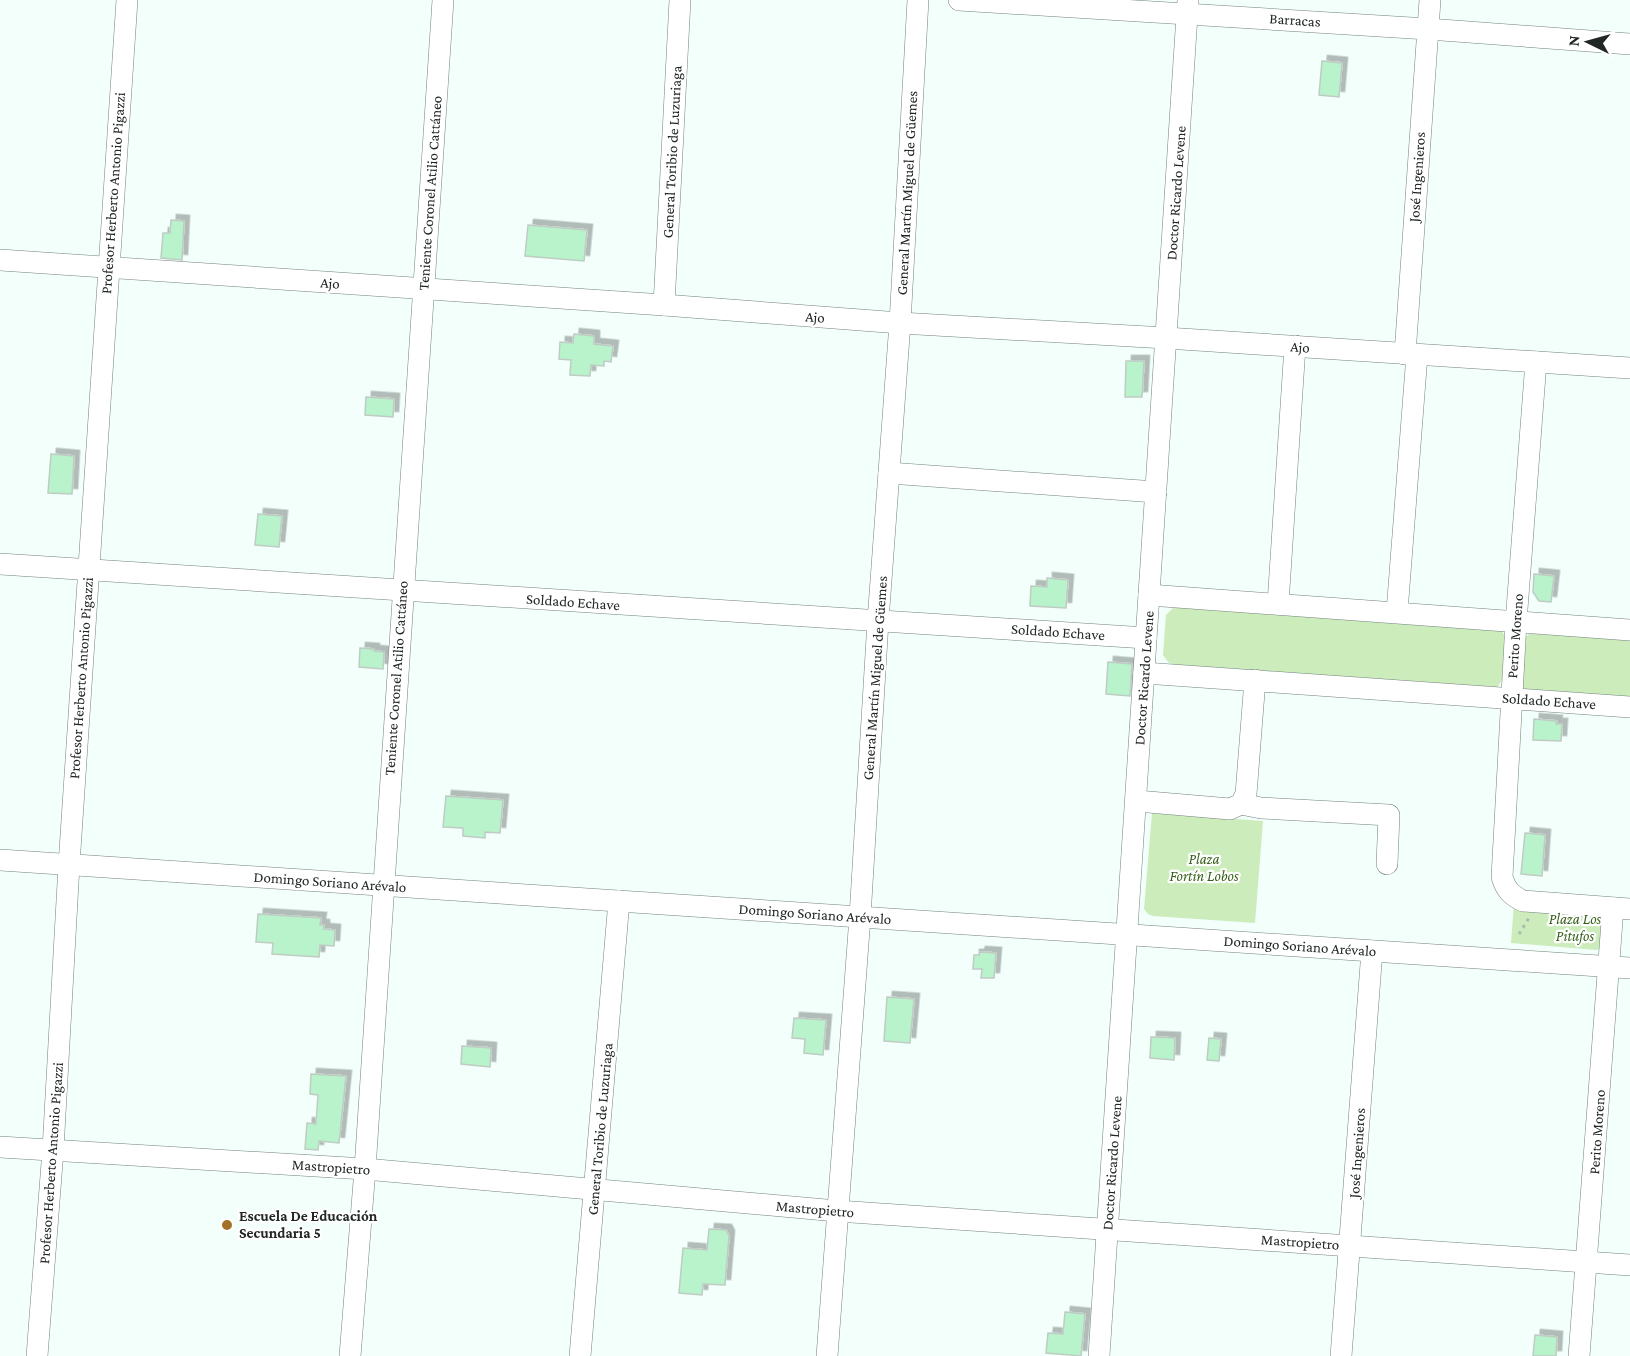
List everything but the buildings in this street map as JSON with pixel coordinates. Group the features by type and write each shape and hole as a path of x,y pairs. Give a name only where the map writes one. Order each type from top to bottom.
{"street":[{"name":"Profesor Herberto Antonio Pigazzi","path":"37,1356 53,1150 69,865 127,0"},
{"name":"Teniente Coronel Atilio Cattáneo","path":"350,1356 365,1169 382,886 443,0"},
{"name":"General Toribio de Luzuriaga","path":"664,305 680,0"},
{"name":"General Martín Miguel de Güemes","path":"827,1356 860,917 878,621 900,323 918,0"},
{"name":"Barracas","path":"959,0 1188,7 1428,29 1630,44"},
{"name":"José Ingenieros","path":"1397,612 1430,0"},
{"name":"Doctor Ricardo Levene","path":"1099,1356 1188,7"},
{"name":"Ajo","path":"0,260 900,323 1630,368"},
{"path":"1278,604 1294,346"},
{"name":"Perito Moreno","path":"1536,362 1516,622 1502,877 1505,889 1512,896 1523,901 1621,909 1620,967 1578,1356"},
{"path":"889,473 1156,492"},
{"name":"Soldado Echave","path":"0,564 1146,638"},
{"path":"1149,595 1630,630"},
{"name":"Soldado Echave","path":"1144,673 1630,707"},
{"path":"1241,804 1246,794 1255,680"},
{"path":"1137,801 1230,809 1241,804 1261,808 1389,815 1387,864"},
{"name":"Domingo Soriano Arévalo","path":"0,860 1620,967"},
{"name":"General Toribio de Luzuriaga","path":"580,1356 619,901"},
{"name":"José Ingenieros","path":"1341,1356 1372,951"},
{"name":"Mastropietro","path":"0,1147 365,1169 837,1211 1630,1265"}],"green space":[{"path":"1182,605 1502,631 1505,637 1502,680 1497,688 1179,666 1169,663 1163,655 1166,615 1173,608"},
{"path":"1538,630 1630,637 1630,698 1524,689 1519,680 1522,641 1529,634"},
{"name":"Plaza Fortín Lobos","path":"1152,813 1263,821 1255,923 1148,914 1144,909"},
{"name":"Plaza Los Pitufos","path":"1514,903 1607,917 1604,946 1597,950 1511,943"}],"place":[{"name":"Escuela De Educación Secundaria 5","path":"227,1225"}]}
